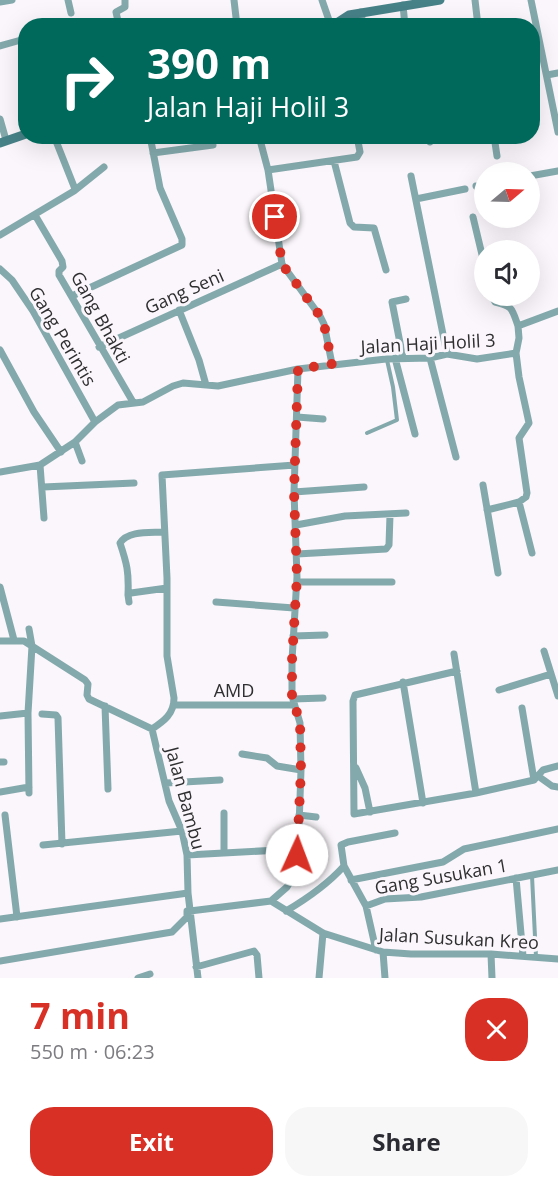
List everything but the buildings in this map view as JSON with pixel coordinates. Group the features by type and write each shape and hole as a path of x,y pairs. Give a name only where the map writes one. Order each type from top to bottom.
{"street":[{"path":"68,0 70,13"},
{"path":"117,18 116,12 125,7 125,0"},
{"path":"234,0 236,18"},
{"path":"322,0 328,18"},
{"path":"340,18 416,2 440,0"},
{"path":"475,0 477,18"},
{"path":"531,0 535,18"},
{"path":"403,5 404,18"},
{"path":"361,12 362,18"},
{"path":"0,46 18,41"},
{"path":"540,42 555,106 558,132"},
{"path":"547,75 558,73"},
{"path":"0,119 3,142 18,137"},
{"path":"57,144 75,189"},
{"path":"72,296 180,247 183,242 160,188 151,144"},
{"path":"261,144 268,170 282,264 320,316 324,324 332,364"},
{"path":"268,170 359,155 358,144"},
{"path":"495,144 497,156"},
{"path":"153,153 213,145"},
{"path":"333,161 350,223 354,228 374,228 386,270"},
{"path":"0,234 35,215 104,167"},
{"path":"540,174 558,171"},
{"path":"411,176 447,354"},
{"path":"416,199 465,189"},
{"name":"Gang Bhakti","path":"35,215 62,261 63,267 59,275 133,402"},
{"path":"473,217 478,240"},
{"name":"Gang Seni","path":"99,347 282,264"},
{"name":"Gang Perintis","path":"0,269 12,280 33,311 95,422"},
{"path":"406,299 392,302 399,358 415,434"},
{"path":"508,306 518,326 519,338 516,353"},
{"path":"179,310 199,360 206,385"},
{"path":"518,326 558,311"},
{"path":"0,350 3,363 61,452"},
{"name":"Jalan Haji Holil 3","path":"0,472 40,465 75,442 95,422 118,405 154,398 163,391 183,383 206,385 234,383 298,369 386,359 430,358 447,354 477,358 516,353 529,423 519,438 527,493 526,497 519,502"},
{"path":"430,358 456,457"},
{"path":"190,911 271,901 287,887 293,877 298,849 301,770 300,723 293,702 293,636 297,582 294,492 298,369"},
{"path":"297,417 323,419"},
{"path":"75,442 82,460"},
{"path":"40,465 44,518"},
{"path":"0,641 24,641 85,680 88,686 88,697 152,729 167,718 174,705 167,656 167,588 162,475 295,465"},
{"path":"43,487 134,483"},
{"path":"483,485 498,573"},
{"path":"294,492 364,487"},
{"path":"487,510 519,502 532,553"},
{"path":"296,525 345,516 406,513"},
{"path":"297,554 384,550 389,545 390,515"},
{"path":"164,532 130,534 120,543 126,555 129,575 128,599 134,592 167,588"},
{"path":"297,582 392,582"},
{"path":"0,587 14,640"},
{"path":"216,602 294,608"},
{"path":"0,792 29,790 28,713 32,646 29,629"},
{"path":"293,636 325,635"},
{"path":"544,651 558,696"},
{"path":"454,654 476,794"},
{"path":"457,671 362,692 354,697 354,814 476,794 536,778 543,770 558,766"},
{"path":"499,690 551,674"},
{"path":"403,682 423,803"},
{"name":"AMD","path":"174,705 293,702 323,698"},
{"path":"105,706 108,789"},
{"path":"522,708 536,778"},
{"path":"0,716 28,713"},
{"path":"42,714 56,715 58,718 62,844"},
{"name":"Jalan Bambu","path":"152,729 169,801 182,831 187,855 186,894 198,978"},
{"path":"242,754 267,758 277,766 301,770"},
{"path":"355,765 365,788 370,812"},
{"path":"536,778 558,787"},
{"path":"166,783 220,780"},
{"path":"224,813 224,853"},
{"path":"4,815 17,917"},
{"path":"299,815 316,817"},
{"path":"351,880 443,862 464,849 558,828"},
{"path":"43,844 182,831"},
{"path":"385,978 380,951 366,906 344,866 341,845 395,832"},
{"path":"187,855 298,849"},
{"path":"286,911 311,896 344,866"},
{"name":"Gang Susukan 1","path":"366,906 385,899 421,897 558,870"},
{"path":"516,878 523,956"},
{"path":"0,919 186,894 188,917 172,932 0,961"},
{"name":"Jalan Susukan Kreo","path":"271,901 323,933 380,951 411,954 491,954 558,959"},
{"path":"319,978 323,933"},
{"path":"196,967 254,951 257,956 260,978"},
{"path":"491,954 492,978"},
{"path":"138,978 150,974"}],"lane":[{"path":"367,433 396,420 393,387 386,359"},
{"path":"532,875 536,957"}],"route":[{"path":"275,217 282,264 324,324 332,364 298,369 294,492 297,577 292,660 292,696 300,723 301,770 297,855"}]}
